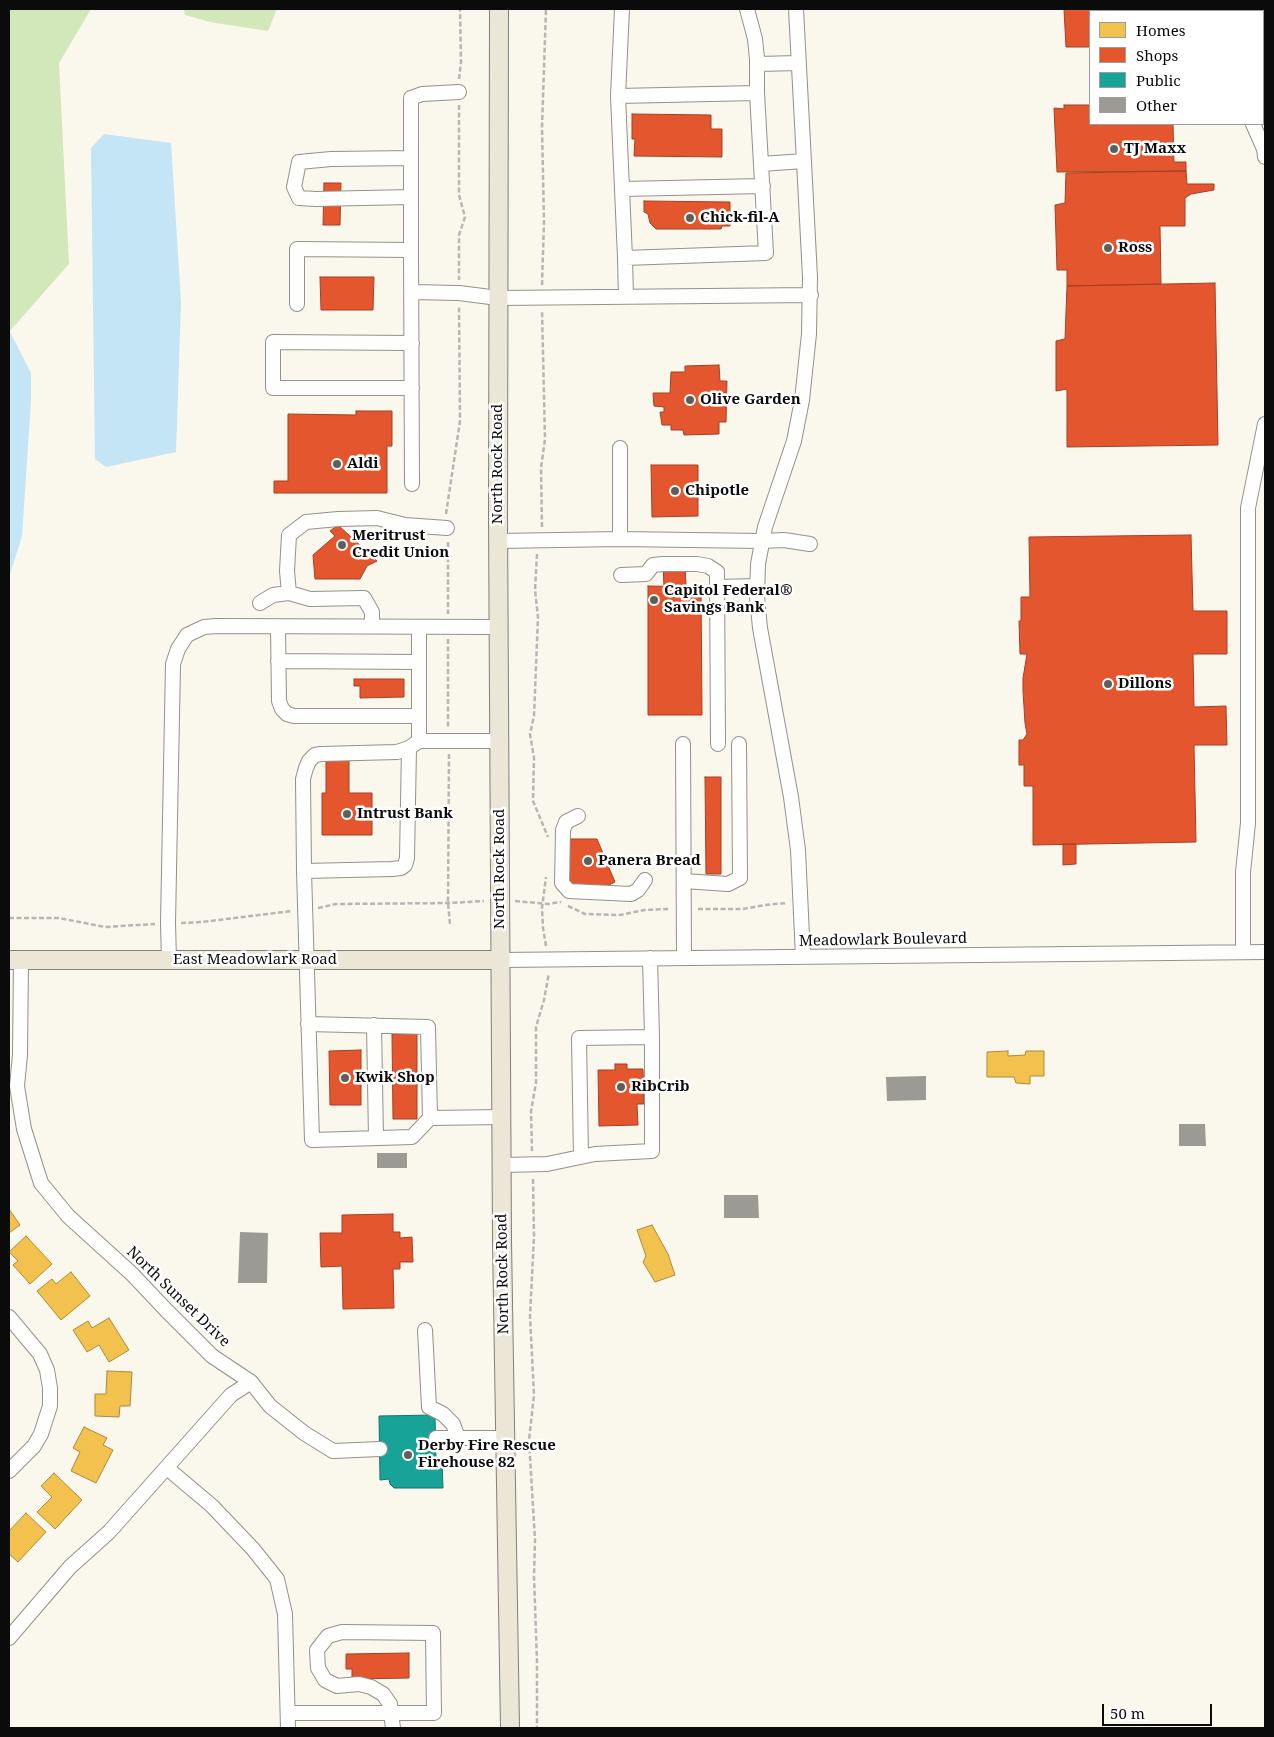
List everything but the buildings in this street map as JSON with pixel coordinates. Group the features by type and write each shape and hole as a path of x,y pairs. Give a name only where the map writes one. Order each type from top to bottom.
{"main road":[{"name":"North Rock Road","path":"499,9 498,627 502,1165 510,1728"},
{"name":"East Meadowlark Road","path":"15,960 501,960"}],"street":[{"path":"622,9 618,96 626,297"},
{"path":"625,258 766,253 757,64 755,39 747,9"},
{"path":"796,9 810,295 809,334 802,400 794,441 765,527 758,564 757,586 760,628 791,797 798,850 803,957"},
{"path":"757,64 799,63"},
{"path":"412,484 412,98 422,94 459,92"},
{"path":"618,96 757,93"},
{"path":"1253,125 1264,149 1265,157"},
{"path":"411,158 331,159 299,162 294,187 299,198 411,197"},
{"path":"761,164 804,162"},
{"path":"622,189 762,186"},
{"path":"297,304 297,249 411,250"},
{"path":"412,292 459,293 498,298 810,295"},
{"path":"412,343 273,342 273,388 412,388"},
{"path":"1243,952 1243,872 1248,823 1248,508 1265,424"},
{"path":"620,448 620,539"},
{"path":"289,593 287,571 289,535 306,522 377,518 405,525 447,528"},
{"path":"498,541 620,539 784,540 810,544"},
{"path":"621,575 646,574 653,565 696,564 708,566 717,572 718,744"},
{"path":"717,587 757,586"},
{"path":"260,603 273,595 289,593 310,599 364,598 372,612 372,626"},
{"path":"278,626 279,701 282,709 287,714 294,716 419,716"},
{"path":"169,960 173,664 178,649 187,636 204,627 498,627"},
{"path":"304,871 392,869 401,868 405,865 414,745 419,716 419,627"},
{"path":"278,661 419,662"},
{"path":"308,1024 428,1026 430,1118 412,1137 312,1140 308,1024 306,960 303,779 310,761 315,756 321,754 384,754 397,752 414,745 448,741 499,741"},
{"path":"683,744 684,958"},
{"path":"684,881 728,884 740,878 740,744"},
{"path":"578,816 566,822 562,830 562,883 569,891 631,894 638,890 645,880"},
{"name":"Meadowlark Boulevard","path":"501,960 1265,952"},
{"path":"502,1165 547,1164 595,1154 652,1151 650,958"},
{"name":"North Sunset Drive","path":"15,960 20,1055 17,1086 24,1129 41,1183 68,1216 132,1274 212,1356 251,1382 270,1406 304,1433 333,1451 380,1449"},
{"path":"374,1025 376,1138"},
{"path":"581,1157 579,1038 652,1037"},
{"path":"430,1118 502,1116"},
{"path":"9,1317 40,1354 47,1370 50,1388 50,1406 41,1434 34,1446 9,1471"},
{"path":"425,1330 428,1407 443,1414 453,1424 458,1438"},
{"path":"9,1638 70,1567 109,1532 231,1395 251,1382"},
{"path":"436,1438 505,1438"},
{"path":"167,1468 212,1506 253,1549 277,1579 285,1614 288,1728"},
{"path":"288,1713 391,1713 434,1713 433,1633 342,1632 328,1636 317,1650 318,1668 325,1680 337,1686 359,1684 371,1687 382,1694 390,1704 391,1713 393,1728"}],"path":[{"path":"450,924 448,903 446,514 460,420 459,235 465,217 459,195 460,9"},
{"path":"542,274 544,222 542,127 546,9"},
{"path":"542,306 545,439 541,468 542,519"},
{"path":"537,554 535,590 538,617 534,716 530,734 534,758 533,801 548,836 547,844"},
{"path":"543,928 543,903 547,870"},
{"path":"9,918 59,918 105,927 202,922 305,910 336,904 448,903 470,901"},
{"path":"529,901 543,903 562,902 585,914 620,914 676,908"},
{"path":"696,909 742,909 765,904 789,903"},
{"path":"537,1728 535,1540 529,1440 534,1395 530,1316 534,1236 531,1111 536,1083 536,1027 549,975"}],"green space":[{"path":"9,9 91,9 59,63 69,264 9,332"},
{"path":"184,9 277,9 268,31 210,22 185,15"}],"water":[{"path":"104,134 171,143 181,302 176,452 106,467 95,459 91,148"},
{"path":"9,330 31,373 31,401 22,536 9,577"}],"place":[{"name":"TJ Maxx","path":"1114,149"},
{"name":"Chick-fil-A","path":"690,218"},
{"name":"Ross","path":"1108,248"},
{"name":"Olive Garden","path":"690,400"},
{"name":"Aldi","path":"337,464"},
{"name":"Chipotle","path":"675,491"},
{"name":"Meritrust Credit Union","path":"342,545"},
{"name":"Capitol Federal® Savings Bank","path":"654,600"},
{"name":"Dillons","path":"1108,684"},
{"name":"Intrust Bank","path":"347,814"},
{"name":"Panera Bread","path":"588,861"},
{"name":"Kwik Shop","path":"345,1078"},
{"name":"RibCrib","path":"621,1087"},
{"name":"Derby Fire Rescue Firehouse 82","path":"408,1455"}]}
